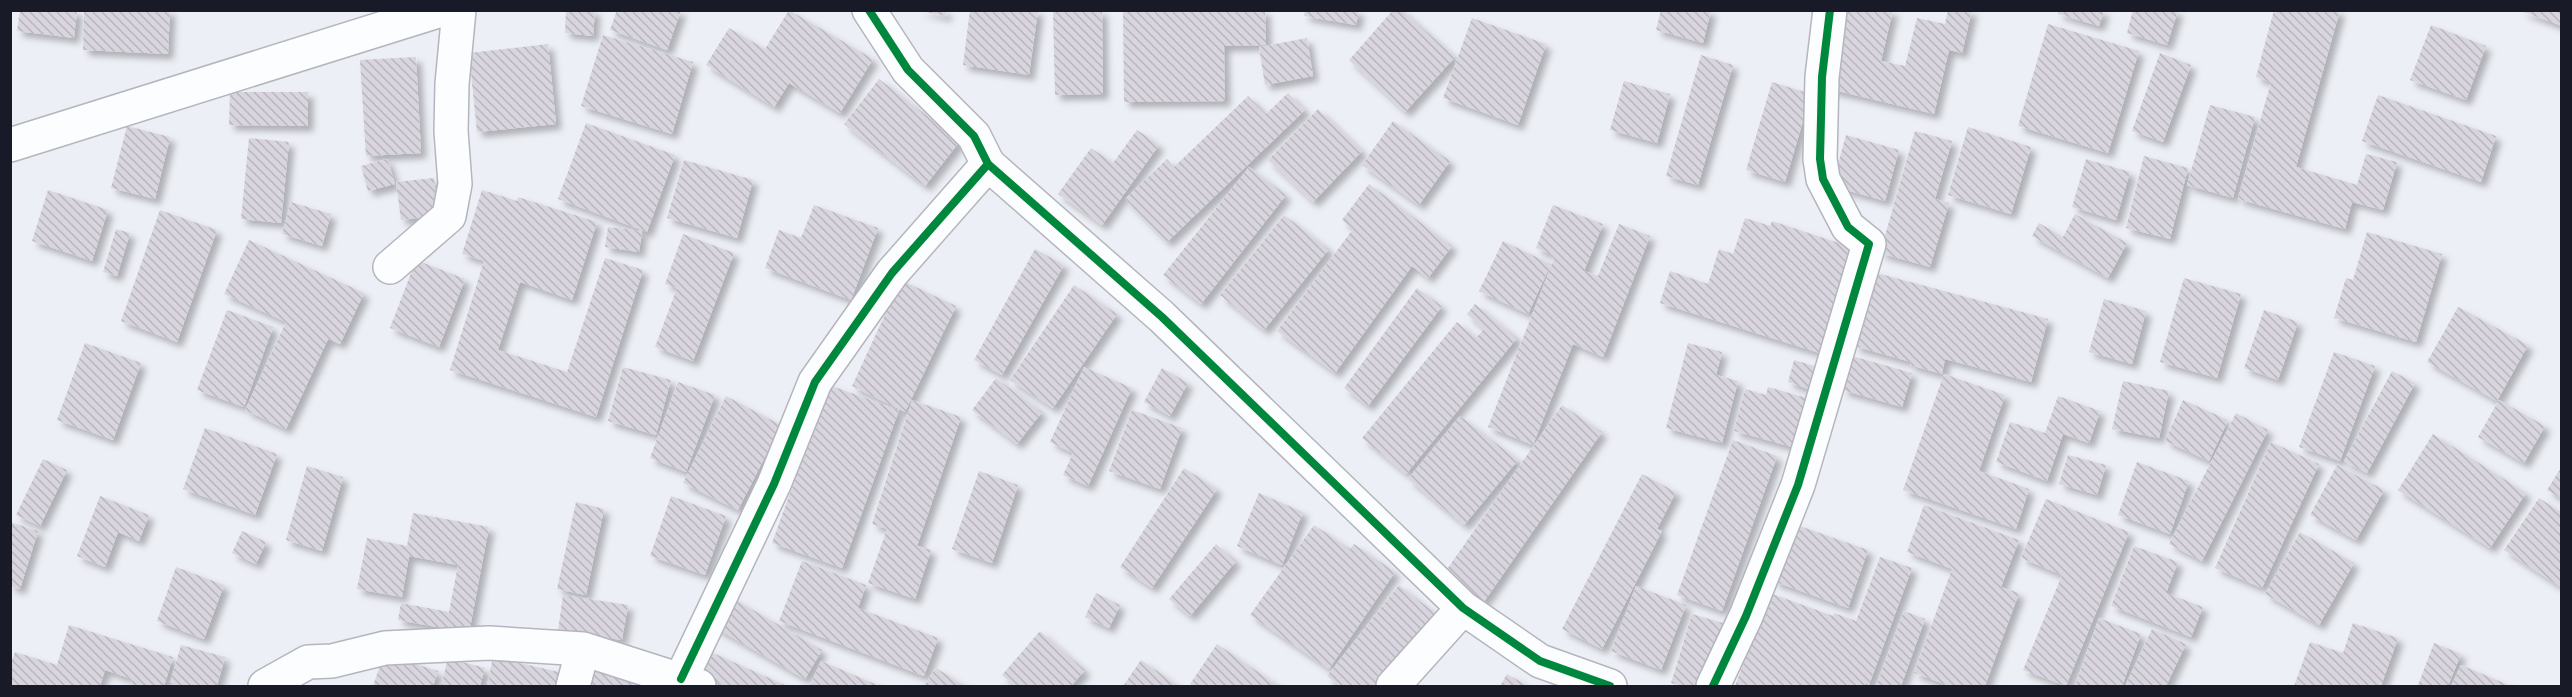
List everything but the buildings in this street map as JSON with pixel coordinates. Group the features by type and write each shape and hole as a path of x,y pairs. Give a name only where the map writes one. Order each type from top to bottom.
{"street":[{"path":"10,146 441,10"},
{"path":"390,267 449,216 455,184 451,131 452,84 459,10"},
{"path":"869,10 908,70 974,136 988,164 1162,317 1463,608 1540,661 1610,687"},
{"path":"1713,687 1746,616 1798,485 1869,244 1848,227 1823,179 1820,159 1822,77 1830,10"},
{"path":"265,687 308,662 332,661 385,648 489,643 583,649 690,683 815,382 892,273 988,164"},
{"path":"1393,687 1463,608"},
{"path":"573,687 583,649"}],"cycle path":[{"path":"869,10 908,70 974,136 988,164 1162,317 1463,608 1540,661 1610,686"},
{"path":"1713,686 1746,616 1798,485 1869,244 1848,227 1823,179 1820,159 1822,77 1830,10"},
{"path":"681,679 774,484 815,382 892,273 988,164"}]}
